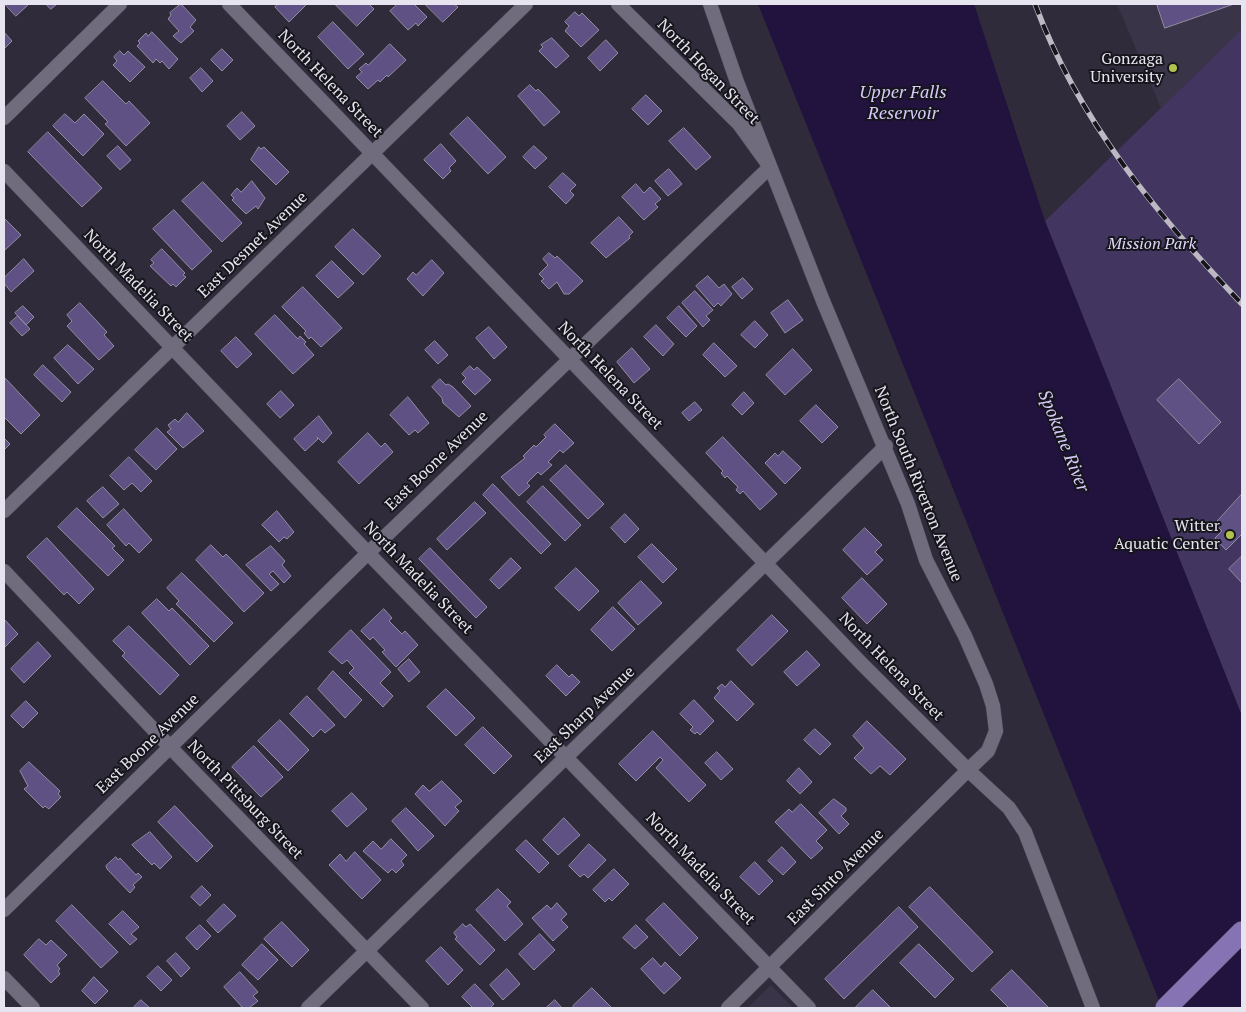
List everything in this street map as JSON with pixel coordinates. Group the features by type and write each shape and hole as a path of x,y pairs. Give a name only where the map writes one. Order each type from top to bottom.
{"main road":[{"path":"1166,1008 1242,932"}],"street":[{"path":"4,118 120,4"},
{"name":"North Helena Street","path":"229,4 968,770"},
{"name":"East Desmet Avenue","path":"4,511 526,4"},
{"name":"North Hogan Street","path":"618,4 738,124 770,167"},
{"name":"North South Riverton Avenue","path":"710,4 737,82 770,167 823,300 886,446 908,504 926,560 965,636 993,706 996,731 994,740 988,751 968,770"},
{"name":"East Boone Avenue","path":"4,910 569,358 770,167"},
{"name":"North Madelia Street","path":"4,171 368,553 808,1008"},
{"name":"East Sharp Avenue","path":"308,1008 886,446"},
{"name":"North Pittsburg Street","path":"4,571 170,747 422,1008"},
{"path":"968,770 1009,808 1025,832 1093,1008"},
{"name":"East Sinto Avenue","path":"728,1008 968,770"},
{"path":"4,978 33,1008"}],"shaded area":[{"name":"Gonzaga University","path":"1117,4 1242,4 1242,29 1161,108"},
{"path":"771,985 793,1008 747,1008"}],"green space":[{"name":"Mission Park","path":"1242,29 1242,716 1045,221"}],"water":[{"name":"Upper Falls Reservoir","path":"758,4 974,4 1045,221 1242,716 1242,1008 1162,1008"}],"building":[{"path":"5,4 29,4 16,16"},
{"path":"46,4 57,4 51,9"},
{"path":"181,4 196,20 190,27 194,31 181,43 173,36 179,31 168,19 171,15 170,13"},
{"path":"279,4 306,5 289,22 275,7"},
{"path":"335,4 369,4 374,9 357,26"},
{"path":"398,4 414,4 427,17 418,26 416,23 408,30 390,11"},
{"path":"425,4 454,4 458,7 443,22"},
{"path":"1157,4 1234,4 1165,28"},
{"path":"575,12 579,16 582,13 599,30 581,47 565,31 569,26 565,22"},
{"path":"333,22 364,54 348,69 318,37"},
{"path":"4,32 12,41 4,49"},
{"path":"152,32 178,59 169,69 162,61 160,63 156,59 153,63 137,46 140,43 138,41 146,33 148,36"},
{"path":"552,38 569,56 556,68 539,51 543,47 541,45"},
{"path":"606,40 618,53 600,71 588,58"},
{"path":"390,44 406,60 388,77 387,75 380,82 378,80 368,89 356,77 362,72 359,69 366,63 368,65"},
{"path":"222,49 233,60 222,71 211,60"},
{"path":"120,51 124,55 128,51 145,67 130,82 113,65 117,61 114,57"},
{"path":"201,68 213,81 202,92 190,78"},
{"path":"103,81 126,104 129,101 150,123 126,146 105,124 108,122 85,98"},
{"path":"530,85 536,91 538,89 560,112 544,126 518,96"},
{"path":"646,95 662,111 648,125 632,109"},
{"path":"242,112 255,126 240,140 227,126"},
{"path":"65,114 75,123 84,114 104,134 83,156 53,126"},
{"path":"468,117 506,157 488,174 450,134"},
{"path":"684,128 711,157 696,170 669,141"},
{"path":"48,132 102,188 82,207 28,152"},
{"path":"441,144 456,161 449,168 451,171 443,179 424,160"},
{"path":"118,146 131,160 120,170 107,156"},
{"path":"534,146 547,158 535,169 523,157"},
{"path":"259,147 261,149 264,147 289,172 276,185 251,160"},
{"path":"669,169 682,184 668,196 655,181"},
{"path":"563,173 576,185 570,191 574,195 566,204 549,187"},
{"path":"252,181 265,198 258,209 256,206 246,214 232,200 234,198 231,195 237,188 241,192"},
{"path":"203,182 242,223 222,242 182,201"},
{"path":"636,184 644,193 650,187 661,199 655,204 658,207 644,220 622,197"},
{"path":"174,210 212,251 192,270 153,229"},
{"path":"619,217 633,232 629,236 630,238 606,258 591,243"},
{"path":"4,218 21,235 4,251"},
{"path":"353,229 381,256 363,275 335,247"},
{"path":"162,249 185,273 183,275 186,277 176,287 173,284 171,286 150,266 154,263 151,260"},
{"path":"549,253 555,258 557,256 583,281 569,294 564,294 557,282 549,289 541,281 544,279 539,274 548,265 543,259"},
{"path":"24,259 34,271 11,292 4,283 4,278"},
{"path":"432,260 444,273 423,296 407,279 413,272 416,275"},
{"path":"332,261 354,283 338,298 316,276"},
{"path":"708,276 719,288 724,284 732,294 721,306 718,303 714,307 696,286"},
{"path":"743,278 753,289 742,299 732,287"},
{"path":"303,287 342,328 321,347 311,337 309,339 304,333 306,331 282,307"},
{"path":"695,291 713,310 706,316 710,320 703,327 682,303"},
{"path":"788,300 803,320 785,333 771,313"},
{"path":"80,303 107,332 104,335 114,346 99,360 67,326 72,321 67,315"},
{"path":"23,306 34,317 26,325 15,313"},
{"path":"679,306 697,326 686,337 667,318"},
{"path":"275,315 298,339 300,336 306,342 304,344 314,355 293,374 255,334"},
{"path":"18,316 30,329 22,336 10,323"},
{"path":"755,321 768,335 755,348 741,335"},
{"path":"656,325 674,344 663,356 644,337"},
{"path":"489,327 507,347 494,359 476,338"},
{"path":"236,337 252,354 237,368 221,351"},
{"path":"435,341 448,355 438,364 425,350"},
{"path":"714,343 737,366 725,377 703,355"},
{"path":"68,345 94,369 78,384 54,358"},
{"path":"632,348 650,369 634,383 617,362"},
{"path":"793,349 812,370 785,395 766,375"},
{"path":"43,365 71,392 62,402 34,375"},
{"path":"470,366 474,370 477,367 491,380 475,395 462,382 466,378 462,374"},
{"path":"4,377 40,415 21,434 4,417"},
{"path":"440,379 446,385 448,384 453,387 471,406 459,417 443,403 442,398 432,387"},
{"path":"1179,379 1221,422 1199,444 1157,400"},
{"path":"281,391 294,405 280,418 267,404"},
{"path":"744,392 754,403 742,415 732,405"},
{"path":"408,397 429,423 418,433 415,430 409,435 390,415"},
{"path":"695,402 702,410 689,421 682,413"},
{"path":"816,405 838,427 822,443 800,421"},
{"path":"187,413 204,431 183,448 167,432 171,429 168,425 175,419 178,422"},
{"path":"319,416 332,433 323,443 317,437 318,439 305,451 294,439"},
{"path":"555,424 574,443 563,453 560,450 548,462 552,465 541,475 538,472 527,483 530,486 519,496 501,477 525,458 523,456 546,437 544,435"},
{"path":"157,428 177,449 156,470 135,450"},
{"path":"368,433 381,447 385,443 393,452 359,484 338,462"},
{"path":"723,437 777,494 760,510 743,491 740,494 736,490 738,487 727,476 725,478 721,473 723,471 706,453"},
{"path":"4,438 10,444 4,450"},
{"path":"783,451 801,468 785,484 765,463 775,453 778,456"},
{"path":"129,457 152,481 141,492 132,483 124,490 110,476"},
{"path":"566,465 604,504 588,519 550,480"},
{"path":"493,484 551,544 541,554 483,495"},
{"path":"543,486 581,525 565,541 527,502"},
{"path":"103,487 119,504 103,518 87,501"},
{"name":"Witter Aquatic Center","path":"1242,494 1242,534 1226,550 1215,538 1222,531 1215,524"},
{"path":"475,502 486,513 447,550 437,539"},
{"path":"77,508 115,546 112,548 124,560 108,576 58,527"},
{"path":"124,509 152,540 139,553 129,543 126,546 107,525"},
{"path":"277,511 294,532 287,539 284,537 279,542 262,525"},
{"path":"625,514 639,529 625,543 611,528"},
{"path":"865,528 882,545 875,552 883,560 867,575 843,550"},
{"path":"47,538 94,589 79,604 67,592 64,595 27,557"},
{"path":"652,544 677,569 663,583 638,557"},
{"path":"211,545 223,557 226,554 264,593 244,612 196,560"},
{"path":"271,546 285,561 282,565 291,576 284,583 273,571 269,574 279,584 271,591 246,565"},
{"path":"430,548 487,607 476,618 419,559"},
{"path":"1242,556 1242,583 1229,569"},
{"path":"511,558 521,568 499,589 490,580"},
{"path":"576,568 599,591 579,611 555,588"},
{"path":"182,573 233,623 214,642 176,604 179,601 167,588"},
{"path":"862,578 887,604 867,624 842,598"},
{"path":"641,581 662,603 638,625 618,603"},
{"path":"157,599 169,611 172,608 209,646 190,665 142,613"},
{"path":"613,607 635,629 612,651 591,630"},
{"path":"384,609 392,618 389,621 402,634 405,631 418,645 396,667 382,652 385,650 373,637 370,640 361,631"},
{"path":"772,615 788,631 752,666 737,650"},
{"path":"4,619 18,634 4,648"},
{"path":"129,626 179,675 160,695 122,656 125,653 113,641"},
{"path":"351,630 391,672 380,683 393,696 383,707 349,673 354,668 347,660 342,664 329,652"},
{"path":"38,642 51,656 24,683 11,669"},
{"path":"807,651 820,665 797,686 784,672"},
{"path":"409,659 420,672 409,682 398,669"},
{"path":"557,665 569,677 572,674 580,682 566,696 546,676"},
{"path":"333,671 362,700 345,718 318,689"},
{"path":"731,681 754,704 737,721 714,698 720,691 717,688 722,684 725,687"},
{"path":"446,689 475,718 456,736 427,707"},
{"path":"307,696 335,725 325,733 321,729 313,737 290,714"},
{"path":"694,700 714,721 700,735 690,730 693,727 680,714"},
{"path":"26,701 38,713 23,728 11,716"},
{"path":"280,720 309,750 288,771 258,741"},
{"path":"867,721 906,759 890,775 880,766 871,774 854,758 864,748 853,736"},
{"path":"483,727 512,756 494,774 465,745"},
{"path":"815,729 831,744 820,755 804,740"},
{"path":"653,731 706,785 689,802 656,768 663,760 660,757 636,781 619,764"},
{"path":"254,746 283,777 261,797 232,767"},
{"path":"717,752 733,769 721,780 705,763"},
{"path":"29,762 60,791 58,794 61,797 49,809 45,806 43,808 24,789 28,786 20,771"},
{"path":"799,768 812,782 800,794 787,781"},
{"path":"442,781 462,801 455,807 459,811 445,826 415,794 423,785 429,791"},
{"path":"352,793 367,809 347,827 332,811"},
{"path":"834,799 846,808 846,811 841,816 849,824 839,834 819,813"},
{"path":"801,804 827,830 816,841 823,848 811,859 775,822 789,809 792,812"},
{"path":"175,806 213,846 197,862 158,822"},
{"path":"406,808 434,836 418,851 392,821"},
{"path":"564,818 580,835 558,855 543,840"},
{"path":"150,832 172,857 160,869 154,863 152,865 132,845"},
{"path":"391,839 407,855 401,861 404,865 396,873 392,869 388,873 363,851 373,841 381,849"},
{"path":"526,840 549,863 539,873 516,850"},
{"path":"589,844 606,860 588,878 584,874 580,877 569,866"},
{"path":"782,847 796,862 783,875 768,861"},
{"path":"355,852 381,880 362,899 329,865 340,854 346,861"},
{"path":"116,857 118,860 120,858 136,875 138,873 142,877 133,885 135,887 130,893 107,869 106,866"},
{"path":"755,862 773,881 759,895 740,877"},
{"path":"614,869 629,884 612,901 609,898 605,902 593,890"},
{"path":"202,886 211,895 200,906 191,897"},
{"path":"930,887 993,952 972,972 909,907"},
{"path":"498,889 511,902 507,906 523,924 505,941 476,910"},
{"path":"557,903 567,914 561,920 568,927 553,941 532,918 547,905 551,909"},
{"path":"664,903 698,938 680,956 646,920"},
{"path":"224,904 236,916 218,933 207,921"},
{"path":"72,905 118,952 101,968 56,921"},
{"path":"899,907 918,927 844,999 825,979"},
{"path":"123,911 139,927 131,934 137,939 130,945 109,924"},
{"path":"282,922 309,950 292,967 264,939"},
{"path":"463,924 466,927 470,924 495,950 480,965 455,939 457,937 454,933"},
{"path":"200,925 211,936 197,950 186,938"},
{"path":"636,925 648,937 635,949 623,938"},
{"path":"540,934 555,950 534,970 519,954"},
{"path":"39,939 46,945 51,940 67,955 57,965 60,969 58,971 60,974 51,983 24,955"},
{"path":"262,944 278,960 258,980 242,965"},
{"path":"919,944 954,979 935,998 900,963"},
{"path":"441,947 463,970 448,985 426,961"},
{"path":"176,953 190,968 181,977 167,961"},
{"path":"653,958 661,967 665,962 681,978 664,994 641,969"},
{"path":"158,966 172,980 161,991 147,977"},
{"path":"507,969 520,984 503,1000 490,985"},
{"path":"1012,970 1049,1008 1009,1008 991,990"},
{"path":"240,972 258,992 253,996 258,1001 249,1008 243,1008 224,987"},
{"path":"94,977 108,991 95,1004 82,991"},
{"path":"475,984 494,1004 490,1008 473,1008 462,997"},
{"path":"592,988 612,1008 574,1008 573,1006"},
{"path":"873,990 891,1008 855,1008"},
{"path":"141,1000 150,1008 133,1008"},
{"path":"555,1000 562,1008 546,1008"}],"railway":[{"path":"1035,4 1053,47 1074,87 1097,127 1123,165 1180,236 1242,304"}],"place":[{"name":"Gonzaga University","path":"1173,68"},
{"name":"Witter Aquatic Center","path":"1230,535"}],"water label":[{"name":"Spokane River","path":"1063,441"}]}
